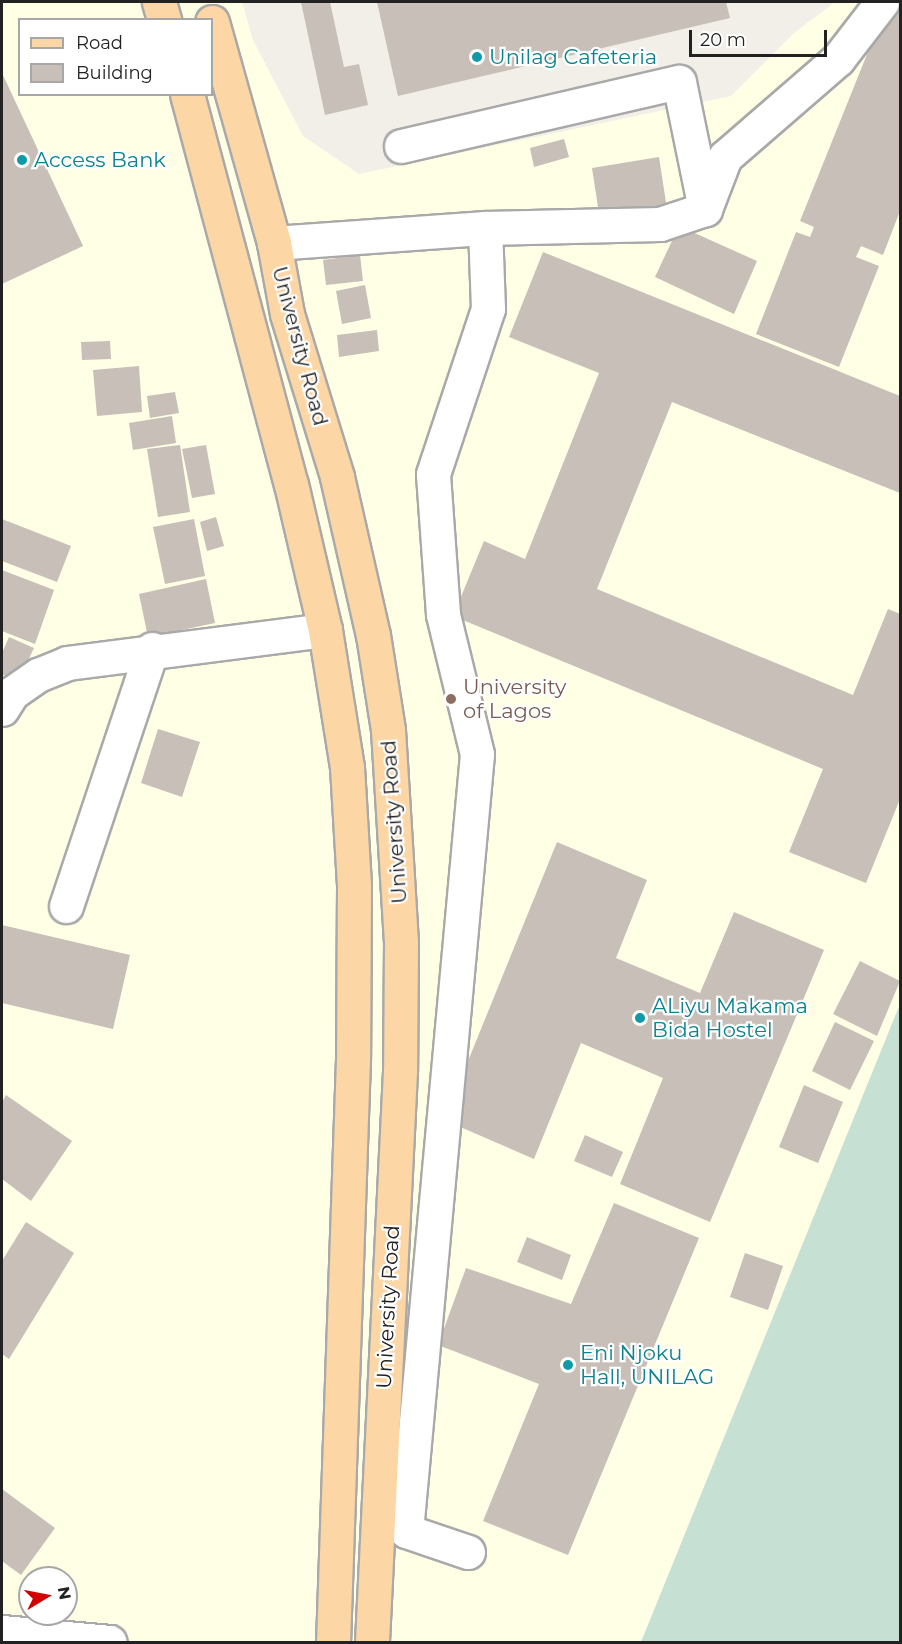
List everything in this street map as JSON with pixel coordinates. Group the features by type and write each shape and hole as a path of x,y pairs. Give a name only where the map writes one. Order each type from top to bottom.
{"main road":[{"path":"159,2 163,18"},
{"name":"University Road","path":"205,2 210,18"},
{"name":"University Road","path":"213,28 274,243 287,314 337,477 373,635 388,730 396,826 400,1071 372,1642"},
{"name":"University Road","path":"188,96 291,484 325,630 347,767 354,886 333,1642"}],"lane":[{"path":"274,243 485,228 660,224 705,208 725,157 838,59 882,2"},
{"path":"401,146 679,82 705,208"},
{"path":"468,1552 406,1531 477,754 443,614 433,474 488,309 485,228"},
{"path":"2,709 12,693 38,675 67,663 152,649 325,630"},
{"path":"66,906 152,649"},
{"path":"2,1632 110,1642"}],"shaded area":[{"name":"University of Lagos","path":"2,2 242,2 253,40 303,136 359,174 731,96 794,33 835,2 900,2 900,1224 765,1642 2,1642"},
{"path":"900,1004 900,1642 641,1642"}],"building":[{"path":"301,2 330,2 344,67 359,64 368,105 325,115"},
{"name":"Unilag Cafeteria","path":"377,2 726,2 730,18 398,96"},
{"path":"888,2 900,2 900,211 883,255 861,246 856,257 879,266 839,367 756,334 796,232 810,237 814,227 800,221"},
{"name":"Access Bank","path":"2,73 83,246 2,284"},
{"path":"564,139 569,157 534,167 530,148"},
{"path":"659,157 667,209 600,220 592,168"},
{"path":"679,226 757,261 734,314 655,277"},
{"path":"543,252 900,396 900,493 672,402 597,589 853,695 888,609 900,614 900,799 866,883 789,852 823,769 453,616 484,541 525,559 599,373 509,337"},
{"path":"360,255 363,281 326,285 323,260"},
{"path":"365,285 371,318 342,324 336,291"},
{"path":"377,330 379,351 339,357 337,335"},
{"path":"110,341 111,359 82,360 81,342"},
{"path":"139,366 142,412 97,416 93,370"},
{"path":"175,392 179,413 150,418 147,396"},
{"path":"172,416 176,443 133,450 129,423"},
{"path":"180,445 190,512 158,517 147,449"},
{"path":"206,445 215,494 192,498 182,449"},
{"path":"216,517 224,546 207,551 200,522"},
{"path":"2,519 71,546 57,582 2,561"},
{"path":"194,519 205,576 165,584 153,527"},
{"path":"2,570 54,590 35,644 2,631"},
{"path":"206,579 215,623 148,637 139,594"},
{"path":"9,637 34,648 18,682 2,674 2,653"},
{"path":"158,729 200,742 182,797 141,783"},
{"name":"ALiyu Makama Bida Hostel","path":"557,842 647,880 616,958 700,993 734,912 824,950 710,1222 620,1184 663,1078 581,1043 534,1159 444,1120"},
{"path":"2,925 130,955 113,1029 2,1003"},
{"path":"860,961 900,981 877,1036 833,1014"},
{"path":"835,1022 874,1041 850,1090 812,1071"},
{"path":"804,1085 843,1102 818,1163 779,1147"},
{"path":"6,1095 72,1141 31,1201 2,1179 2,1102"},
{"path":"585,1135 623,1152 612,1177 574,1161"},
{"name":"Eni Njoku Hall, UNILAG","path":"614,1203 699,1238 568,1555 483,1521 539,1384 438,1345 466,1268 571,1304"},
{"path":"26,1222 74,1253 9,1359 2,1354 2,1261"},
{"path":"527,1237 571,1255 562,1280 517,1262"},
{"path":"745,1253 783,1266 768,1310 730,1297"},
{"path":"2,1489 55,1528 28,1566 18,1566 18,1573 2,1561"}],"place":[{"name":"Unilag Cafeteria","path":"477,57"},
{"name":"Access Bank","path":"22,160"},
{"name":"University of Lagos","path":"451,699"},
{"name":"ALiyu Makama Bida Hostel","path":"640,1018"},
{"name":"Eni Njoku Hall, UNILAG","path":"568,1365"}]}
